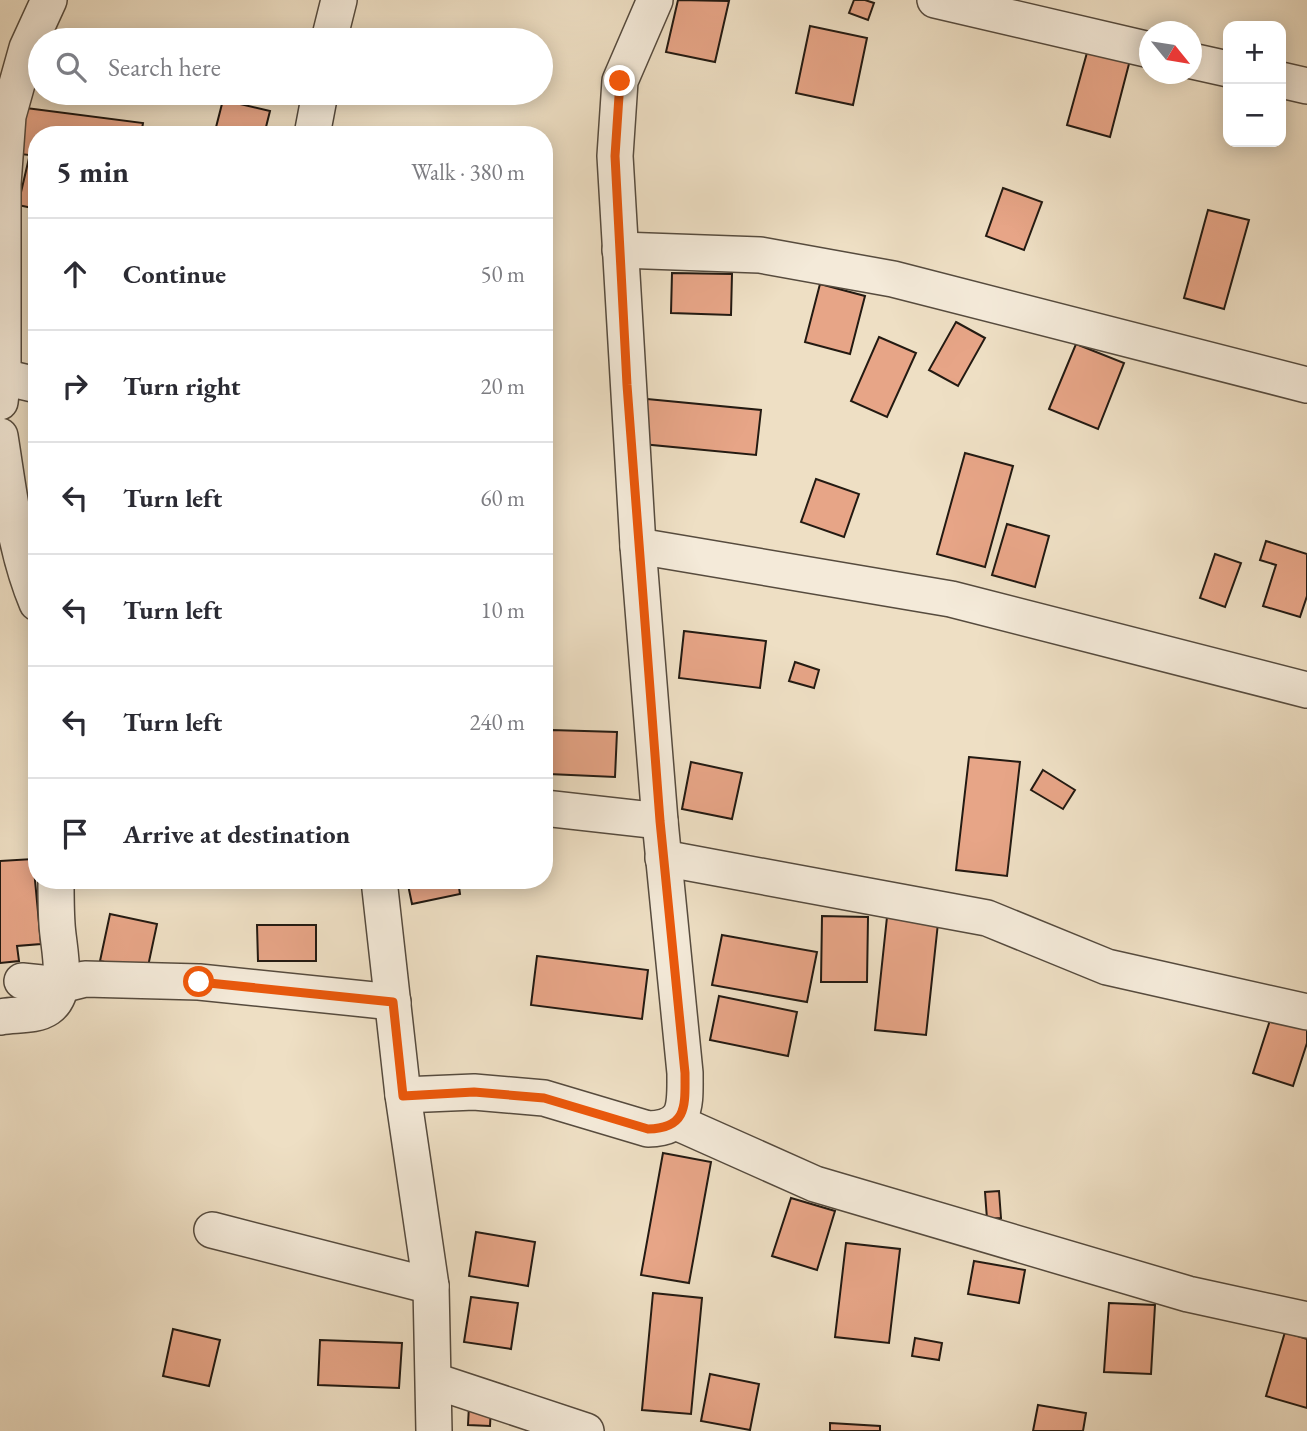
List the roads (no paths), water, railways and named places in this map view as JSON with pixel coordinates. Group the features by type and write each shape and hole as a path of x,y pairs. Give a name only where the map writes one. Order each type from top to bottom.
{"street":[{"path":"36,28 48,0"},
{"path":"332,28 339,0"},
{"path":"403,1096 474,1092 544,1098 648,1129 664,1129 676,1122 685,1107 685,1073 663,858 638,546 615,156 620,81 655,0"},
{"path":"935,0 1139,47"},
{"path":"28,46 8,116 3,184 2,390 28,386"},
{"path":"1202,63 1223,68"},
{"path":"1286,81 1307,86"},
{"path":"314,126 318,105"},
{"path":"620,250 760,255 893,279 1307,385"},
{"path":"0,436 13,519 28,579"},
{"path":"638,546 951,599 1307,690"},
{"path":"553,809 660,821"},
{"path":"663,858 987,918 1108,967 1307,1012"},
{"path":"0,1017 39,1012 50,1007 56,999 61,985 62,964 56,889"},
{"path":"380,889 403,1096 431,1286 434,1431"},
{"path":"22,981 61,985 85,979 199,982 393,1002"},
{"path":"676,1122 815,1184 1188,1294 1307,1320"},
{"path":"212,1230 431,1286"},
{"path":"435,1381 586,1431"}]}
